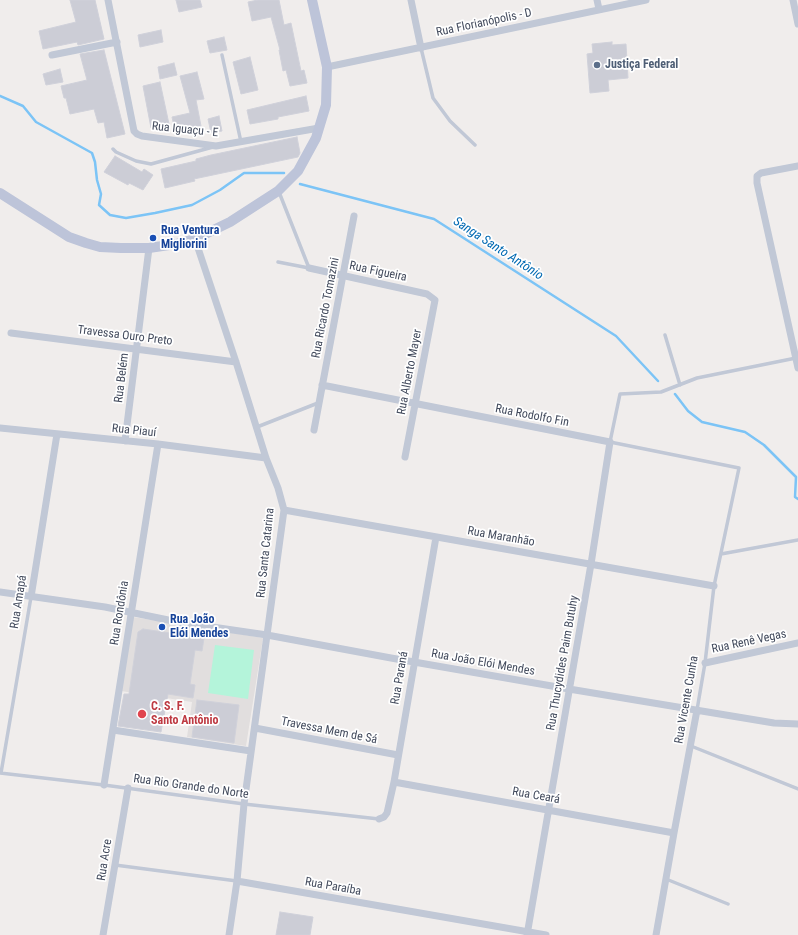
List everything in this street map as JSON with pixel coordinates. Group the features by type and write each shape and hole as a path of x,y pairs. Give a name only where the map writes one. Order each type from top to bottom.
{"street":[{"name":"Rua Iguaçu - E","path":"108,0 134,131 137,134 142,136 216,146 319,128"},
{"path":"0,193 59,231 78,241 111,248 149,248 176,244 195,239 230,222 278,191 298,171 316,138 326,105 326,67 312,0"},
{"path":"411,0 421,48"},
{"path":"597,0 599,9"},
{"name":"Rua Florianópolis - D","path":"326,67 646,0"},
{"path":"793,0 798,24"},
{"path":"52,55 117,42"},
{"path":"798,166 761,173 758,176 757,183 798,368"},
{"name":"Rua Ricardo Tomazini","path":"314,430 354,216"},
{"name":"Rua Santa Catarina","path":"195,239 284,510 244,804 237,881 229,935"},
{"name":"Rua Belém","path":"126,441 149,248"},
{"name":"Rua Figueira","path":"309,268 427,294"},
{"name":"Rua Alberto Mayer","path":"405,457 435,300 427,294"},
{"name":"Travessa Ouro Preto","path":"10,333 236,362"},
{"name":"Rua Rodolfo Fin","path":"322,385 610,442"},
{"name":"Rua Piauí","path":"0,428 158,444 266,458"},
{"name":"Rua Amapá","path":"31,597 57,434"},
{"name":"Rua Thucydides Paim Butuhy","path":"527,933 591,564 610,442"},
{"name":"Rua Rondônia","path":"104,785 158,444"},
{"name":"Rua Maranhão","path":"284,510 714,586"},
{"name":"Rua Paraná","path":"379,819 384,817 387,813 394,782 436,536"},
{"name":"Rua João Elói Mendes","path":"0,592 104,607 178,622 267,635 569,689 774,723 798,724"},
{"name":"Rua Renê Vegas","path":"705,663 798,643"},
{"name":"Rua Vicente Cunha","path":"656,935 697,710"},
{"name":"Travessa Mem de Sá","path":"255,728 398,755"},
{"path":"113,730 251,751"},
{"name":"Rua Ceará","path":"394,782 549,809 674,833"},
{"name":"Rua Acre","path":"103,935 128,788"},
{"name":"Rua Paraíba","path":"237,881 527,933 546,935"}],"lane":[{"path":"421,48 434,98 450,121 475,145"},
{"path":"222,54 241,142"},
{"path":"113,149 116,152 136,161 151,164 216,146"},
{"path":"278,191 309,268"},
{"name":"Rua Figueira","path":"278,262 309,268"},
{"path":"665,335 680,385 697,378 797,358"},
{"name":"Rua Thucydides Paim Butuhy","path":"610,442 620,394 661,392 680,385"},
{"path":"256,427 319,403"},
{"name":"Rua Rodolfo Fin","path":"610,442 739,468"},
{"name":"Rua Vicente Cunha","path":"697,710 705,663 714,586 739,468"},
{"path":"721,554 798,540"},
{"name":"Rua Amapá","path":"0,773 31,597"},
{"path":"691,746 798,789"},
{"name":"Rua Rio Grande do Norte","path":"0,773 128,788 244,804 379,819"},
{"name":"Rua Paraíba","path":"115,865 237,881"},
{"path":"666,879 728,904"}],"shaded area":[{"path":"133,617 263,638 246,746 187,737 192,702 121,691"}],"green space":[{"path":"215,645 254,650 248,699 208,693"}],"building":[{"path":"70,0 95,0 104,39 78,45 77,42 43,49 39,31 76,22"},
{"path":"176,0 200,0 202,7 179,12"},
{"path":"258,0 279,0 284,25 291,23 301,71 304,70 307,83 290,86 286,70 283,71 280,50 271,17 252,21 248,2"},
{"path":"161,30 163,42 140,47 138,35"},
{"path":"224,37 227,50 210,53 207,41"},
{"path":"612,42 612,45 626,44 628,78 608,80 609,91 590,93 587,54 593,53 592,44"},
{"path":"104,50 125,134 107,138 104,122 98,123 94,109 70,114 61,86 87,80 80,54"},
{"path":"250,57 258,90 241,94 233,62"},
{"path":"174,63 177,75 160,79 158,67"},
{"path":"60,69 63,82 46,85 43,74"},
{"path":"197,72 204,99 196,100 201,126 175,131 172,117 190,113 180,76"},
{"path":"160,82 169,124 151,128 143,86"},
{"path":"306,96 309,111 250,124 247,110"},
{"path":"219,116 222,131 211,133 208,119"},
{"path":"297,137 300,153 298,157 194,179 195,181 165,188 161,169 196,161 196,159 211,155"},
{"path":"115,156 142,172 144,169 153,175 143,190 129,183 128,185 104,172"},
{"path":"143,629 204,638 202,651 195,650 190,684 195,685 193,698 168,694 161,732 118,726 124,694 129,694 138,632"},
{"path":"197,700 239,705 234,743 192,737"},
{"path":"280,912 313,917 310,935 276,935"}],"waterway":[{"name":"Sanga Santo Antônio","path":"0,96 23,106 36,122 92,153 101,194 99,205 110,215 126,218 192,205 220,190 244,173 284,173"},
{"name":"Sanga Santo Antônio","path":"300,184 434,219 616,336 658,381"},
{"name":"Sanga Santo Antônio","path":"675,394 688,411 702,422 745,432 764,445 796,477 795,497 798,499"}],"place":[{"name":"Justiça Federal","path":"597,65"},
{"name":"Rua Ventura Migliorini","path":"153,238"},
{"name":"Rua João Elói Mendes","path":"162,627"},
{"name":"C. S. F. Santo Antônio","path":"142,714"}]}
